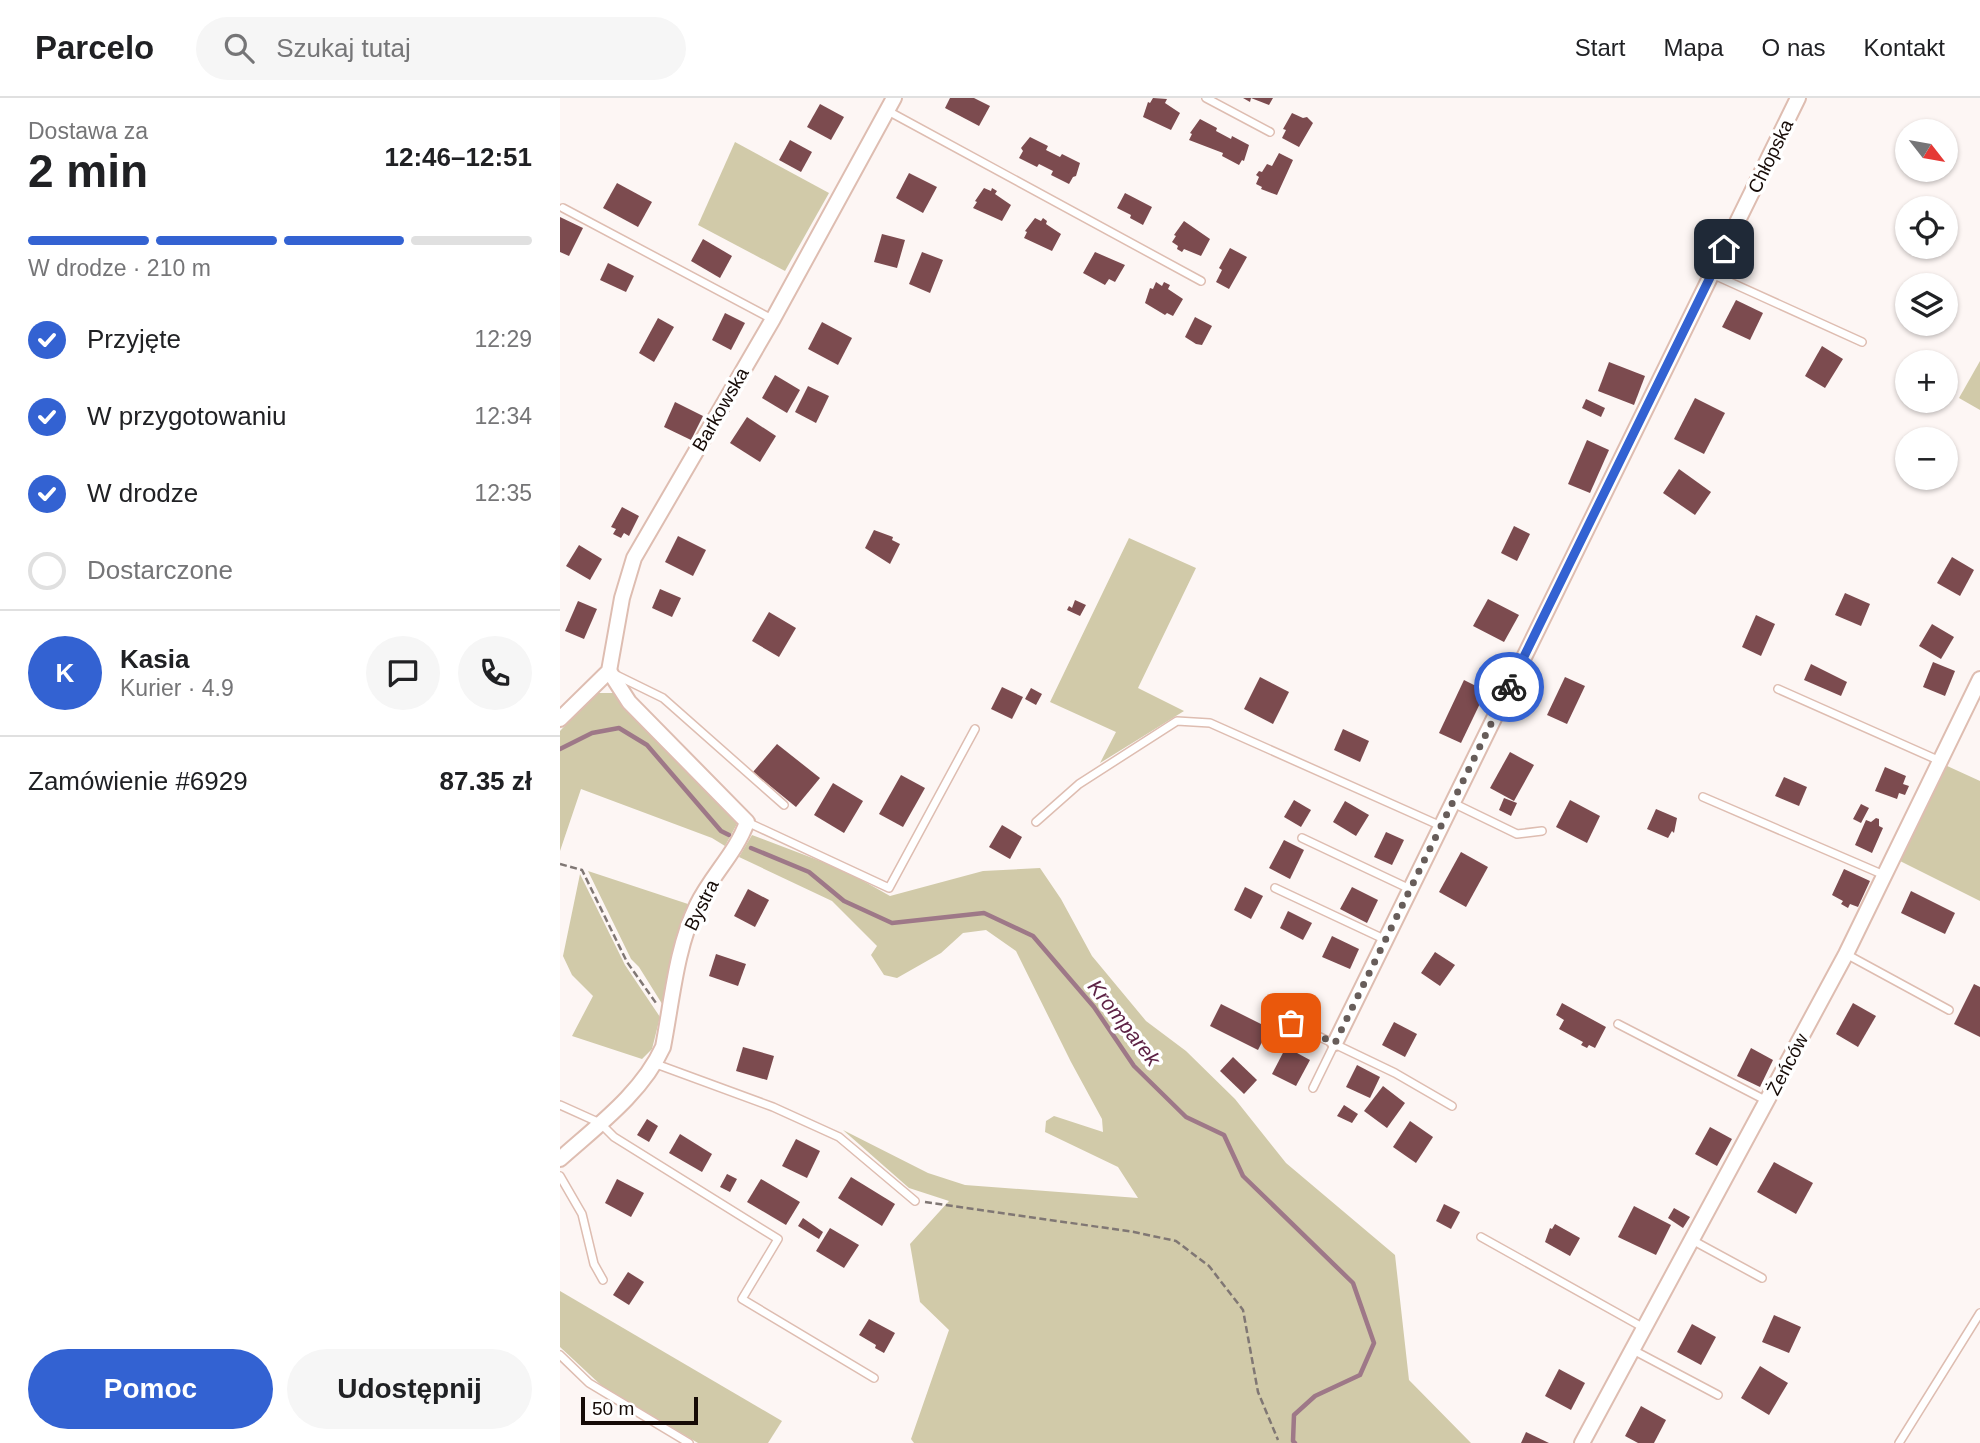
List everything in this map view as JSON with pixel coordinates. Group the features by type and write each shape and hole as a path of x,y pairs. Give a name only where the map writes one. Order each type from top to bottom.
{"street":[{"name":"Chłopska","path":"1335,1043 1798,98"},
{"name":"Barkowska","path":"609,671 622,598 634,558 773,319 890,104"},
{"path":"560,719 609,671 629,702 747,822"},
{"name":"Żeńców","path":"1582,1443 1846,954 1980,679"},
{"name":"Bystra","path":"560,1159 600,1123 656,1064 663,1047 686,935 696,908 708,883 741,840 747,822"}],"lane":[{"path":"1206,98 1270,131"},
{"path":"890,104 1201,281"},
{"path":"563,208 773,319"},
{"path":"1712,274 1862,342"},
{"path":"609,671 663,698 784,805"},
{"path":"1778,689 1940,761"},
{"path":"1036,822 1079,784 1177,720 1210,723 1441,826"},
{"path":"747,822 889,888 975,729"},
{"path":"1703,797 1884,875"},
{"path":"1453,803 1517,834 1542,831"},
{"path":"1302,838 1410,889"},
{"path":"1275,888 1386,940"},
{"path":"1846,954 1949,1010"},
{"path":"1270,1013 1395,1073 1452,1106"},
{"path":"1618,1024 1767,1101"},
{"path":"1313,1088 1335,1043"},
{"path":"656,1064 773,1107 839,1137 915,1201"},
{"path":"560,1105 600,1123 614,1137 778,1238 742,1299 874,1378"},
{"path":"560,1176 582,1214 594,1264 603,1280"},
{"path":"1481,1237 1644,1328"},
{"path":"1692,1239 1762,1278"},
{"path":"1899,1443 1980,1313"},
{"path":"1632,1350 1718,1395"},
{"path":"560,1355 589,1383 689,1443"}],"path":[{"path":"560,864 582,870 627,962 658,1007 669,1016"},
{"path":"915,1201 1134,1232 1176,1241 1209,1266 1243,1310 1258,1392 1278,1440"}],"shaded area":[{"path":"735,142 829,193 785,271 698,225"},
{"path":"1980,361 1980,410 1959,398"},
{"path":"1129,538 1196,568 1138,688 1184,711 1100,763 1116,732 1050,702"},
{"path":"596,693 616,693 636,720 738,822 725,846 712,838 581,789 560,851 560,731"},
{"path":"1945,765 1980,781 1980,901 1898,860"},
{"path":"752,835 844,870 890,896 983,871 1040,868 1061,899 1092,956 1146,1021 1186,1051 1235,1099 1286,1163 1395,1255 1409,1380 1471,1443 914,1443 911,1439 949,1330 920,1302 910,1244 949,1201 909,1188 843,1130 928,1173 965,1185 1138,1198 1118,1167 1045,1132 1046,1121 1054,1116 1103,1132 1102,1119 1016,951 986,930 963,933 941,953 897,978 884,975 871,955 877,946 832,901 739,857"},
{"path":"588,871 688,904 664,1007 631,959"},
{"path":"580,874 625,965 660,1017 652,1049 642,1059 572,1036 593,996 572,975 563,956"},
{"path":"560,1291 782,1421 768,1443 698,1443 603,1387 560,1347"}],"building":[{"path":"950,98 974,98 990,106 979,126 945,108"},
{"path":"1153,98 1167,99 1165,103 1180,113 1171,130 1143,117 1148,102"},
{"path":"1251,98 1273,98 1269,105"},
{"path":"820,104 844,117 831,140 807,127"},
{"path":"1292,113 1307,117 1313,123 1299,147 1282,138 1286,130 1283,129"},
{"path":"1200,119 1231,139 1232,136 1249,145 1244,161 1239,165 1222,156 1223,153 1189,140 1192,134 1190,133"},
{"path":"1030,137 1048,146 1046,150 1080,163 1076,176 1069,184 1051,175 1053,171 1019,158 1023,151 1021,148"},
{"path":"790,140 812,152 801,172 779,160"},
{"path":"1279,153 1293,160 1277,195 1261,189 1262,187 1256,184 1259,177 1256,175 1259,171 1262,172 1267,164 1272,166"},
{"path":"909,173 937,187 923,213 896,198"},
{"path":"617,183 652,202 638,227 603,208"},
{"path":"984,188 997,191 995,194 1011,205 1002,221 973,208"},
{"path":"1125,193 1152,207 1143,225 1117,208"},
{"path":"560,217 583,228 569,256 560,252"},
{"path":"1035,218 1041,221 1043,218 1047,221 1046,224 1061,234 1052,251 1024,238 1027,232 1025,231"},
{"path":"1184,221 1210,239 1201,256 1184,249 1182,252 1172,242"},
{"path":"882,234 905,240 897,268 874,262"},
{"path":"703,239 732,256 720,278 691,261"},
{"path":"1230,248 1247,257 1229,289 1216,282 1222,270 1219,268"},
{"path":"922,252 943,260 930,293 909,284"},
{"path":"1095,252 1125,265 1115,282 1109,279 1105,285 1083,273"},
{"path":"608,263 634,276 626,292 600,280"},
{"path":"1156,282 1162,286 1164,282 1170,285 1168,289 1183,299 1173,316 1167,313 1165,315 1145,303 1150,288 1153,289"},
{"path":"1736,300 1763,313 1750,340 1722,327"},
{"path":"725,313 745,323 731,350 712,340"},
{"path":"1195,317 1212,326 1202,345 1185,337"},
{"path":"658,318 674,327 654,362 639,353"},
{"path":"822,322 852,338 838,365 808,349"},
{"path":"1822,346 1843,359 1825,388 1805,376"},
{"path":"1609,362 1645,376 1634,405 1598,391"},
{"path":"775,375 800,390 787,413 762,398"},
{"path":"808,386 829,396 816,423 795,412"},
{"path":"1695,398 1725,413 1704,454 1674,439"},
{"path":"1586,399 1605,408 1601,417 1582,408"},
{"path":"675,402 703,416 691,440 664,427"},
{"path":"747,417 776,436 760,462 730,443"},
{"path":"1587,440 1609,450 1590,493 1568,484"},
{"path":"1679,469 1711,492 1695,515 1663,493"},
{"path":"622,507 639,516 629,536 624,533 621,538 613,534 616,529 611,527"},
{"path":"1514,526 1530,534 1517,561 1501,553"},
{"path":"874,530 893,537 892,540 900,544 890,564 865,548"},
{"path":"678,536 706,550 693,576 665,562"},
{"path":"579,545 602,559 590,580 566,566"},
{"path":"1952,557 1974,570 1960,596 1937,583"},
{"path":"660,589 681,598 672,617 652,608"},
{"path":"1845,593 1870,604 1861,626 1835,615"},
{"path":"1488,599 1519,615 1504,642 1473,626"},
{"path":"1075,600 1086,605 1080,616 1067,610 1069,606 1072,608"},
{"path":"578,601 597,609 584,639 565,631"},
{"path":"769,612 796,628 779,657 752,641"},
{"path":"1756,615 1775,624 1761,656 1742,647"},
{"path":"1932,624 1954,637 1941,659 1919,646"},
{"path":"1933,662 1955,671 1945,696 1923,687"},
{"path":"1811,664 1847,682 1841,696 1804,680"},
{"path":"1260,677 1289,692 1273,724 1244,709"},
{"path":"1565,677 1585,686 1567,724 1547,715"},
{"path":"1464,680 1486,691 1461,743 1439,733"},
{"path":"1002,687 1023,697 1012,719 991,709"},
{"path":"1031,688 1042,694 1036,705 1025,699"},
{"path":"1343,729 1369,741 1360,762 1334,750"},
{"path":"777,744 820,778 796,807 753,772"},
{"path":"1510,752 1534,765 1514,801 1490,788"},
{"path":"1885,767 1906,776 1903,784 1909,786 1905,795 1899,793 1897,799 1875,791"},
{"path":"901,775 925,788 903,827 879,814"},
{"path":"1784,777 1807,787 1799,806 1775,796"},
{"path":"833,783 863,801 844,833 814,815"},
{"path":"1504,798 1517,803 1511,816 1499,810"},
{"path":"1294,800 1311,810 1301,827 1284,817"},
{"path":"1570,800 1600,816 1587,843 1556,827"},
{"path":"1345,801 1369,815 1356,836 1333,822"},
{"path":"1861,804 1869,808 1861,823 1853,819"},
{"path":"1656,809 1677,818 1674,833 1672,831 1668,838 1647,829"},
{"path":"1879,819 1879,826 1883,828 1872,853 1855,845 1866,820 1871,822"},
{"path":"1002,825 1022,837 1010,859 989,847"},
{"path":"1386,832 1404,840 1392,865 1374,857"},
{"path":"1284,840 1304,850 1290,879 1269,868"},
{"path":"1461,852 1488,867 1466,907 1439,892"},
{"path":"1844,869 1870,881 1858,907 1850,904 1848,908 1841,904 1843,901 1832,895"},
{"path":"1245,887 1263,896 1251,919 1234,910"},
{"path":"1352,887 1378,900 1367,923 1340,909"},
{"path":"748,889 769,900 755,927 734,916"},
{"path":"1911,891 1955,913 1945,934 1901,913"},
{"path":"1288,911 1312,923 1303,940 1280,928"},
{"path":"1332,936 1359,949 1350,969 1322,957"},
{"path":"1435,952 1455,965 1440,986 1421,973"},
{"path":"716,954 746,964 738,986 709,976"},
{"path":"1974,984 1980,987 1980,1037 1954,1024"},
{"path":"1562,1003 1606,1027 1595,1048 1581,1045 1583,1042 1559,1029 1564,1020 1556,1015"},
{"path":"1853,1003 1876,1016 1858,1047 1836,1034"},
{"path":"1221,1004 1269,1028 1258,1050 1210,1026"},
{"path":"1394,1022 1417,1034 1405,1057 1382,1045"},
{"path":"743,1047 774,1056 767,1080 736,1071"},
{"path":"1286,1047 1310,1060 1296,1086 1272,1074"},
{"path":"1751,1048 1773,1060 1760,1087 1737,1076"},
{"path":"1233,1057 1257,1080 1244,1094 1220,1071"},
{"path":"1357,1065 1380,1077 1370,1098 1346,1087"},
{"path":"1383,1086 1405,1103 1387,1128 1364,1111"},
{"path":"1344,1105 1358,1114 1352,1123 1337,1116"},
{"path":"647,1119 658,1126 649,1142 637,1135"},
{"path":"1410,1121 1433,1137 1416,1163 1393,1147"},
{"path":"1710,1127 1732,1139 1717,1166 1695,1154"},
{"path":"680,1134 712,1154 702,1172 669,1153"},
{"path":"796,1139 820,1151 807,1178 782,1166"},
{"path":"1774,1162 1813,1183 1796,1214 1757,1192"},
{"path":"727,1174 737,1179 730,1192 720,1187"},
{"path":"851,1177 895,1204 882,1226 838,1198"},
{"path":"617,1179 644,1193 631,1217 605,1203"},
{"path":"761,1179 800,1202 786,1225 747,1202"},
{"path":"1444,1204 1460,1212 1451,1229 1436,1221"},
{"path":"1634,1206 1671,1225 1656,1255 1618,1237"},
{"path":"1674,1208 1690,1217 1683,1228 1668,1218"},
{"path":"803,1218 823,1232 819,1239 798,1226"},
{"path":"1555,1224 1580,1238 1570,1256 1545,1242 1550,1228"},
{"path":"830,1228 859,1245 844,1268 816,1251"},
{"path":"628,1272 644,1282 629,1305 613,1295"},
{"path":"1774,1315 1801,1327 1789,1353 1762,1342"},
{"path":"869,1319 895,1333 884,1353 859,1335"},
{"path":"1692,1324 1716,1337 1701,1365 1677,1352"},
{"path":"1760,1366 1788,1383 1769,1415 1741,1398"},
{"path":"1559,1369 1585,1383 1571,1410 1545,1396"},
{"path":"1641,1406 1666,1420 1654,1443 1638,1443 1625,1436"},
{"path":"1526,1432 1549,1443 1521,1443"}],"waterway":[{"name":"Kromparek","path":"560,749 592,733 619,728 647,745 721,831 729,835"},
{"name":"Kromparek","path":"751,848 809,872 844,901 892,923 984,913 1033,936 1094,1007 1134,1066 1186,1117 1224,1135 1243,1176 1353,1283 1374,1343 1360,1375 1315,1396 1294,1415 1295,1443"}],"way so far":[{"path":"1291,1023 1335,1043 1509,687"}],"route":[{"path":"1509,687 1724,249"}]}
